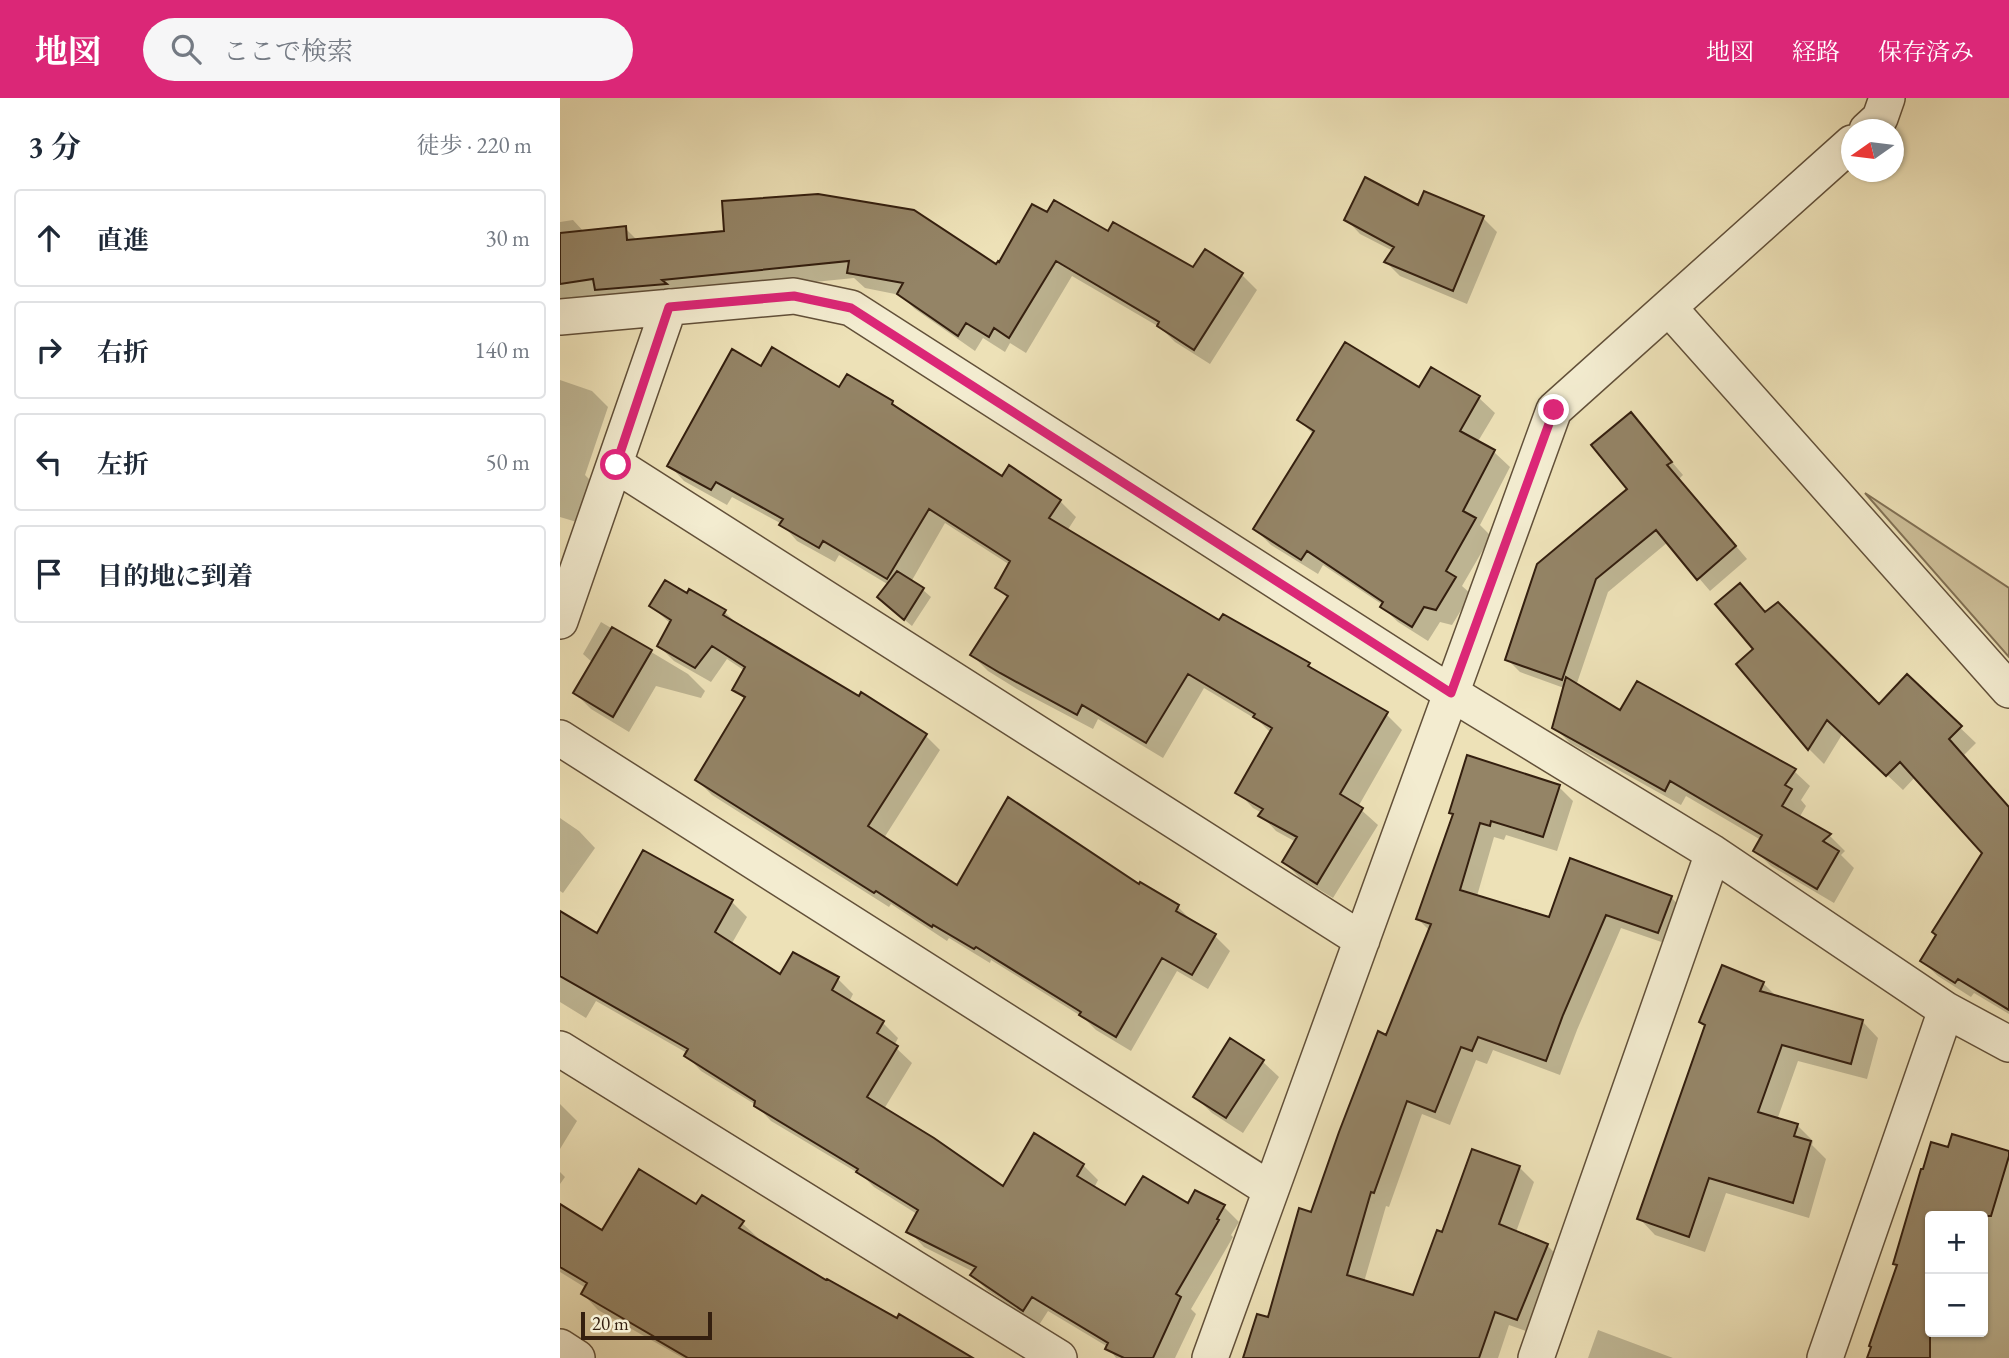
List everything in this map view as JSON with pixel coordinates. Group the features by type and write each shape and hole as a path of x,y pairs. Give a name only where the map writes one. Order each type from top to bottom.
{"street":[{"path":"1879,119 1887,98"},
{"path":"1210,1358 1554,410 1841,153"},
{"path":"560,317 794,296 851,308 1451,693 1713,853 1946,1010 2009,1044"},
{"path":"560,621 669,307"},
{"path":"1669,308 2009,690"},
{"path":"616,465 1362,940"},
{"path":"560,738 1271,1190"},
{"path":"1535,1358 1713,853"},
{"path":"1825,1358 1946,1010"},
{"path":"560,1049 1059,1358"},
{"path":"560,1347 577,1358"}],"shaded area":[{"path":"1865,493 2009,588 2009,657"}],"building":[{"path":"1365,177 1418,205 1424,191 1484,216 1453,291 1384,262 1394,247 1344,220"},
{"path":"818,194 914,210 996,264 1032,204 1047,212 1054,200 1108,231 1113,222 1193,267 1205,249 1243,273 1194,350 1157,326 1159,322 1056,261 1009,338 994,328 989,337 966,323 958,336 897,294 903,283 847,273 849,261 662,280 667,284 595,290 593,279 560,284 560,233 626,226 627,240 724,231 722,201"},
{"path":"1345,342 1419,387 1431,367 1480,396 1460,431 1495,450 1463,511 1476,518 1446,571 1456,577 1436,610 1424,607 1412,627 1380,607 1383,602 1307,551 1301,560 1253,529 1314,431 1297,420"},
{"path":"772,347 839,387 847,374 893,401 892,404 1002,476 1009,465 1061,500 1049,518 1219,620 1223,614 1310,663 1308,666 1388,712 1340,794 1363,808 1317,884 1282,862 1297,837 1258,816 1263,809 1235,793 1272,728 1253,717 1255,714 1188,674 1146,743 1082,705 1077,715 970,655 1008,596 995,588 1010,561 929,509 887,579 823,541 819,548 779,525 783,519 716,482 711,490 667,466 732,349 761,366"},
{"path":"1631,412 1672,462 1667,465 1736,546 1697,580 1656,530 1596,579 1562,680 1505,660 1537,564 1627,489 1591,445"},
{"path":"897,571 924,588 904,620 877,597"},
{"path":"665,580 687,593 689,589 726,610 723,615 859,696 861,692 927,734 868,826 957,885 1008,797 1139,884 1140,882 1179,905 1176,911 1216,934 1192,975 1162,958 1116,1037 1079,1015 1081,1012 976,947 974,949 933,925 932,927 876,891 874,893 695,780 745,697 732,690 745,667 712,646 695,668 657,646 671,620 649,606"},
{"path":"1740,583 1765,612 1778,602 1879,704 1907,674 1962,726 1949,739 2009,807 2009,1010 1958,979 1955,983 1920,961 1936,935 1932,932 1982,853 1900,762 1886,776 1827,720 1808,750 1736,664 1753,649 1715,604"},
{"path":"612,627 652,650 613,717 573,693"},
{"path":"1566,677 1620,710 1637,681 1796,769 1785,785 1792,789 1782,806 1831,834 1823,841 1839,851 1817,889 1753,851 1762,835 1670,781 1665,791 1552,728"},
{"path":"1467,755 1560,785 1543,837 1491,821 1490,826 1480,823 1460,890 1549,917 1570,858 1672,896 1658,933 1606,915 1546,1061 1478,1037 1472,1051 1461,1047 1435,1112 1407,1101 1374,1193 1371,1192 1347,1275 1413,1295 1437,1230 1442,1232 1472,1149 1520,1166 1499,1224 1548,1244 1517,1320 1495,1312 1479,1358 1243,1358 1257,1314 1268,1317 1299,1208 1311,1212 1378,1031 1386,1035 1431,924 1416,919 1453,814 1449,813"},
{"path":"643,850 733,900 715,932 780,974 793,952 839,977 832,990 884,1021 877,1033 898,1046 867,1097 934,1138 1003,1186 1034,1133 1084,1164 1077,1176 1125,1205 1143,1176 1188,1203 1195,1190 1225,1205 1176,1294 1181,1297 1153,1358 1124,1358 1105,1349 1108,1343 1032,1297 1023,1311 970,1275 976,1267 906,1232 918,1210 856,1172 858,1169 754,1106 755,1101 684,1056 688,1049 560,976 560,911 597,933"},
{"path":"1722,965 1764,982 1760,991 1863,1020 1851,1064 1782,1045 1758,1112 1798,1124 1794,1136 1811,1141 1793,1203 1709,1178 1689,1237 1637,1219 1705,1025 1699,1022"},
{"path":"1230,1038 1264,1060 1226,1118 1193,1097"},
{"path":"1952,1134 2009,1151 1991,1216 1988,1216 1988,1211 1925,1211 1925,1337 1930,1337 1930,1358 1867,1358 1897,1265 1893,1264 1931,1142 1948,1147"},
{"path":"639,1169 696,1204 702,1195 744,1221 739,1228 826,1280 897,1318 899,1314 973,1358 688,1358 581,1294 587,1283 560,1267 560,1204 602,1230"}],"route":[{"path":"616,465 669,307 794,296 851,308 1451,693 1554,410"}]}
